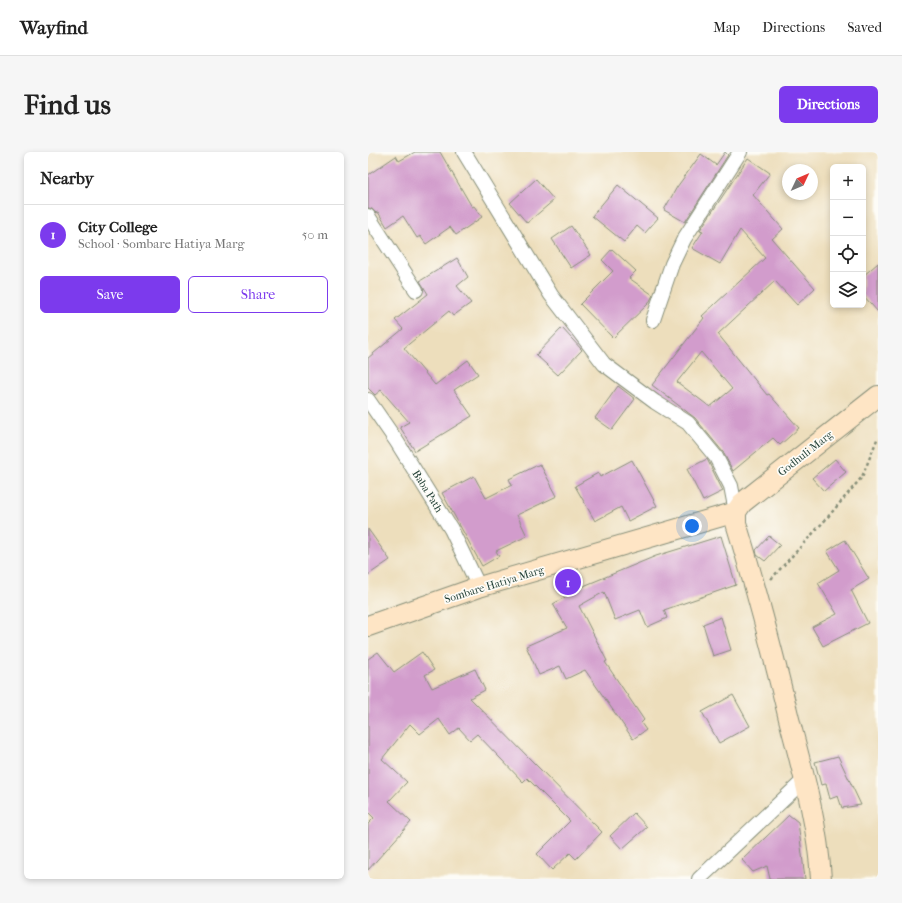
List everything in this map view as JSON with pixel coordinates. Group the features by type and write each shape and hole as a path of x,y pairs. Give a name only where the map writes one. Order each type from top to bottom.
{"main road":[{"name":"Godhuli Marg","path":"736,512 742,503 878,396"},
{"name":"Sombare Hatiya Marg","path":"368,626 479,587 736,512"},
{"path":"736,512 736,523 758,593 805,779 819,850 821,879"}],"street":[{"path":"464,152 551,295 604,364 655,402 688,423 716,457 731,486 736,512"},
{"path":"653,320 672,264 684,239 740,152"},
{"path":"368,216 416,290"},
{"name":"Baba Path","path":"368,400 397,442 451,529 479,587"},
{"path":"698,879 805,779"}],"path":[{"path":"758,593 827,518 862,477 878,437"}],"building":[{"path":"415,152 440,152 472,207 474,206 482,217 456,235 450,227 426,244 420,236 417,238 403,216 387,227 378,212 376,213 372,209 368,208 368,175 396,156 399,161"},
{"path":"725,152 728,155 685,222 664,210 677,187 701,154 716,165"},
{"path":"748,158 770,173 753,195 783,229 772,239 815,288 797,305 775,281 718,334 767,395 769,394 799,428 780,445 773,438 733,471 723,452 695,418 652,385 704,318 702,316 765,258 740,230 720,264 692,248 703,231 700,230","holes":["701,352 732,389 710,407 677,382"]},
{"path":"536,179 554,200 527,223 510,203"},
{"path":"618,185 658,218 645,233 637,226 624,242 592,216"},
{"path":"571,226 591,255 571,268 552,239"},
{"path":"612,249 636,271 629,278 653,295 649,303 613,338 580,304 613,271 602,260"},
{"path":"457,258 468,277 457,286 471,303 453,316 449,311 404,348 435,385 468,360 478,374 454,390 472,416 415,451 400,427 409,422 381,390 375,395 368,388 368,358 403,329 395,320 428,294 420,281"},
{"path":"878,263 878,312 866,298 866,273"},
{"path":"562,328 582,350 558,375 536,355"},
{"path":"618,386 635,399 612,430 595,418"},
{"path":"707,459 723,491 703,501 687,469"},
{"path":"835,459 846,472 824,491 812,478"},
{"path":"632,460 657,506 628,521 621,507 595,521 575,486 598,473 600,477"},
{"path":"540,464 557,496 517,515 527,536 496,551 499,556 482,566 442,493 474,476 486,498 512,485 509,479"},
{"path":"368,529 390,560 368,575"},
{"path":"721,536 736,585 664,610 667,618 647,627 640,610 615,620 604,592 579,606 607,661 605,662 644,720 641,723 646,730 633,739 585,670 566,679 560,666 539,675 526,646 567,628 553,604 586,585 656,556"},
{"path":"769,536 780,545 765,561 757,555 756,550"},
{"path":"845,540 869,579 851,590 868,623 823,646 812,627 837,614 818,583 839,570 827,551"},
{"path":"721,617 731,650 713,656 703,624"},
{"path":"378,652 394,672 422,652 434,670 425,675 432,688 475,669 485,690 470,698 602,832 576,859 570,853 552,870 537,854 570,821 527,778 523,782 477,734 470,740 459,728 450,735 439,719 420,734 410,724 382,759 407,782 389,801 411,822 368,870 368,824 374,818 368,812 368,659"},
{"path":"733,695 750,726 719,743 702,712"},
{"path":"838,756 861,805 842,808 838,796 830,799 826,784 821,785 815,762"},
{"path":"634,813 647,827 622,849 610,836"},
{"path":"789,815 798,822 805,879 770,879 767,866 753,872 742,860"}],"place":[{"name":"City College","path":"568,582"}]}
